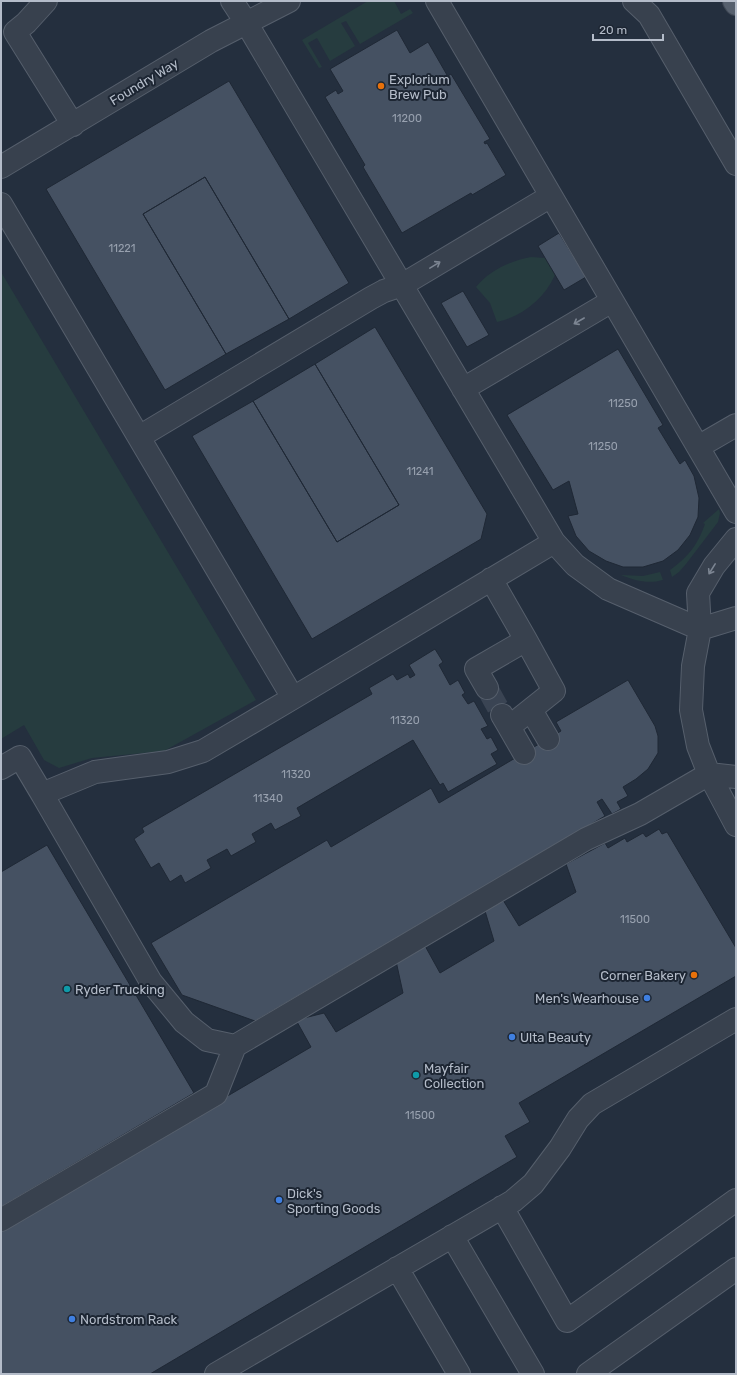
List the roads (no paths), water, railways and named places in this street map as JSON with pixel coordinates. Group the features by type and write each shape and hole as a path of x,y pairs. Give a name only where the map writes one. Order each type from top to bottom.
{"street":[{"path":"46,1 26,23 8,26 73,125"},
{"path":"232,1 554,542 575,566 608,589 700,629 736,618"},
{"name":"Foundry Way","path":"1,167 212,41 289,1"},
{"path":"437,1 736,512"},
{"path":"634,1 649,15 736,164"},
{"path":"139,437 371,298 384,291 402,285 551,196"},
{"path":"1,204 294,698"},
{"path":"463,389 612,301"},
{"path":"698,447 736,425"},
{"path":"736,539 714,566 698,593 700,629 693,666 691,710 698,746 709,774 736,825"},
{"path":"42,794 95,772 168,762 203,751 554,542"},
{"path":"491,579 554,691 531,710 506,721 524,752"},
{"path":"486,688 476,669 526,640"},
{"path":"531,710 548,739"},
{"path":"1,768 20,757 151,982 184,1022 207,1040 235,1046"},
{"path":"1,1220 216,1094 235,1046 586,839 640,814 709,774 736,776"},
{"path":"216,1374 513,1200 533,1184 560,1148 578,1118 592,1104 736,1019"},
{"path":"502,1207 567,1321 736,1200"},
{"path":"452,1236 533,1374"},
{"path":"398,1268 459,1374"},
{"path":"588,1374 736,1269"}],"tunnel":[{"path":"487,688 502,715"}],"place":[{"name":"Explorium Brew Pub","path":"381,86"},
{"name":"Corner Bakery","path":"694,975"},
{"name":"Ryder Trucking","path":"67,989"},
{"name":"Men's Wearhouse","path":"647,998"},
{"name":"Ulta Beauty","path":"512,1037"},
{"name":"Mayfair Collection","path":"416,1075"},
{"name":"Dick's Sporting Goods","path":"279,1200"},
{"name":"Nordstrom Rack","path":"72,1319"}]}
